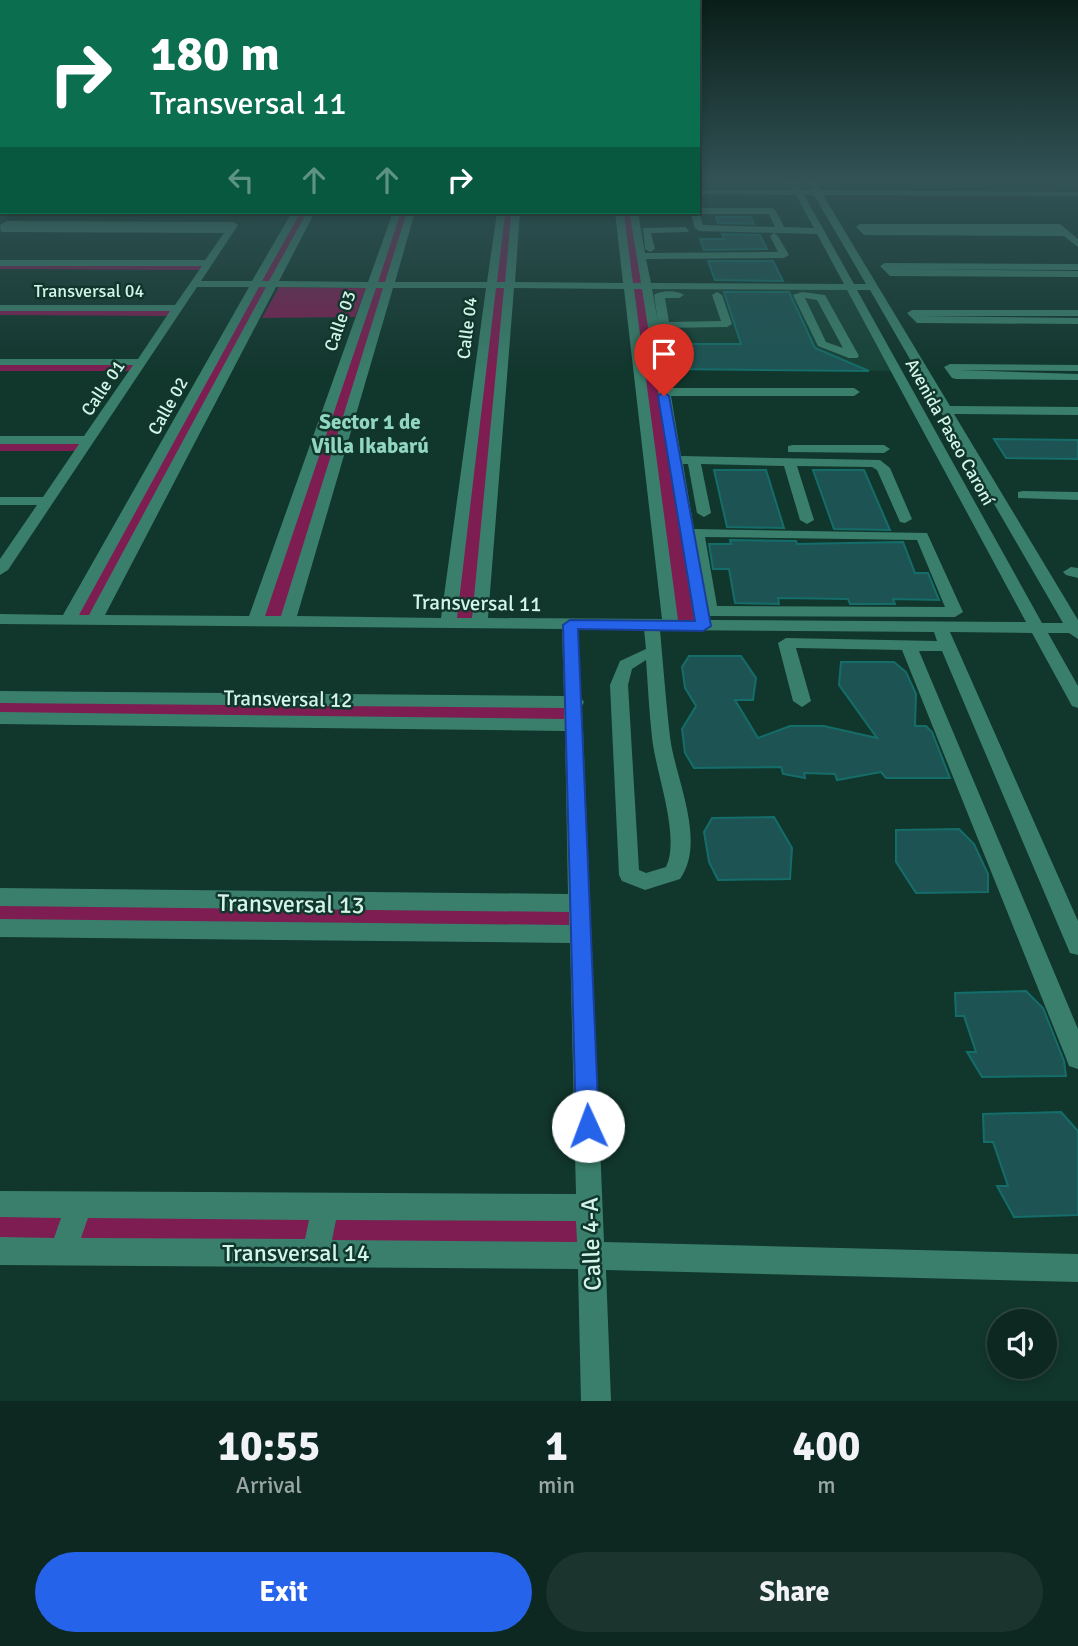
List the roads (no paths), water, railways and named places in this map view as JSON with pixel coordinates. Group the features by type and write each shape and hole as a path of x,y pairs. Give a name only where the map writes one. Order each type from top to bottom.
{"street":[{"name":"Calle 01","path":"0,570 4,557 47,501 220,244"},
{"name":"Calle 02","path":"68,620 278,244"},
{"name":"Calle 02","path":"94,620 294,244"},
{"name":"Calle 03","path":"255,622 386,244"},
{"name":"Calle 03","path":"287,622 402,244"},
{"path":"639,244 645,286 658,325"},
{"path":"652,244 666,281"},
{"path":"623,247 640,249 656,256 783,256 780,244"},
{"name":"Avenida Paseo Caroní","path":"827,244 1078,702"},
{"name":"Avenida Paseo Caroní","path":"847,244 1077,630"},
{"path":"497,245 513,245"},
{"name":"Calle 04","path":"448,624 497,245"},
{"name":"Calle 04","path":"479,624 513,245"},
{"path":"623,247 640,249"},
{"path":"623,247 671,626"},
{"path":"384,251 400,251"},
{"path":"0,263 206,266"},
{"path":"0,269 206,266"},
{"path":"1078,267 886,266 890,273 1078,274"},
{"path":"194,284 872,287"},
{"path":"703,626 664,394 658,325 659,295 688,310 727,324 717,295"},
{"path":"634,325 658,325 717,295 799,295 821,297 853,356 822,344 799,295"},
{"name":"Transversal 04","path":"0,308 175,312"},
{"name":"Transversal 04","path":"0,315 175,312"},
{"path":"1078,313 912,313 917,320 1078,321"},
{"path":"0,362 138,366"},
{"path":"0,371 138,366"},
{"path":"1078,368 950,367 956,376 1078,377"},
{"path":"642,396 854,392"},
{"path":"917,410 1078,411"},
{"path":"645,418 668,418"},
{"path":"0,440 88,440"},
{"path":"164,447 186,448"},
{"path":"317,447 340,447"},
{"path":"649,449 694,460 875,463 883,468 905,519"},
{"path":"674,455 884,449"},
{"path":"0,451 80,452"},
{"path":"471,453 494,453"},
{"path":"694,460 704,513"},
{"path":"789,461 807,520"},
{"path":"1023,495 1078,496"},
{"path":"0,501 47,501"},
{"path":"290,524 316,524"},
{"path":"697,533 922,536 955,612 866,619 710,611 697,533"},
{"name":"Transversal 11","path":"0,619 703,626 866,619 943,637 1037,628 1077,630"},
{"name":"Calle 4-A","path":"570,625 596,1401"},
{"path":"652,625 656,651 661,740 677,810 680,848 678,866 673,873 645,883 629,875 619,685 625,663 656,651"},
{"path":"802,701 786,643 908,645 943,637 1078,946"},
{"path":"908,645 1078,1058"},
{"name":"Transversal 12","path":"0,697 242,700 575,713"},
{"path":"233,721 242,700"},
{"name":"Transversal 12","path":"0,718 233,721 575,713"},
{"name":"Transversal 13","path":"0,897 581,903"},
{"path":"159,929 171,899"},
{"name":"Transversal 13","path":"0,928 582,934"},
{"path":"0,1204 590,1208"},
{"path":"62,1251 80,1205"},
{"path":"316,1253 326,1207"},
{"name":"Transversal 14","path":"0,1251 591,1256 1078,1268"}],"district":[{"name":"Sector 1 de Villa Ikabarú","path":"370,434"}]}
